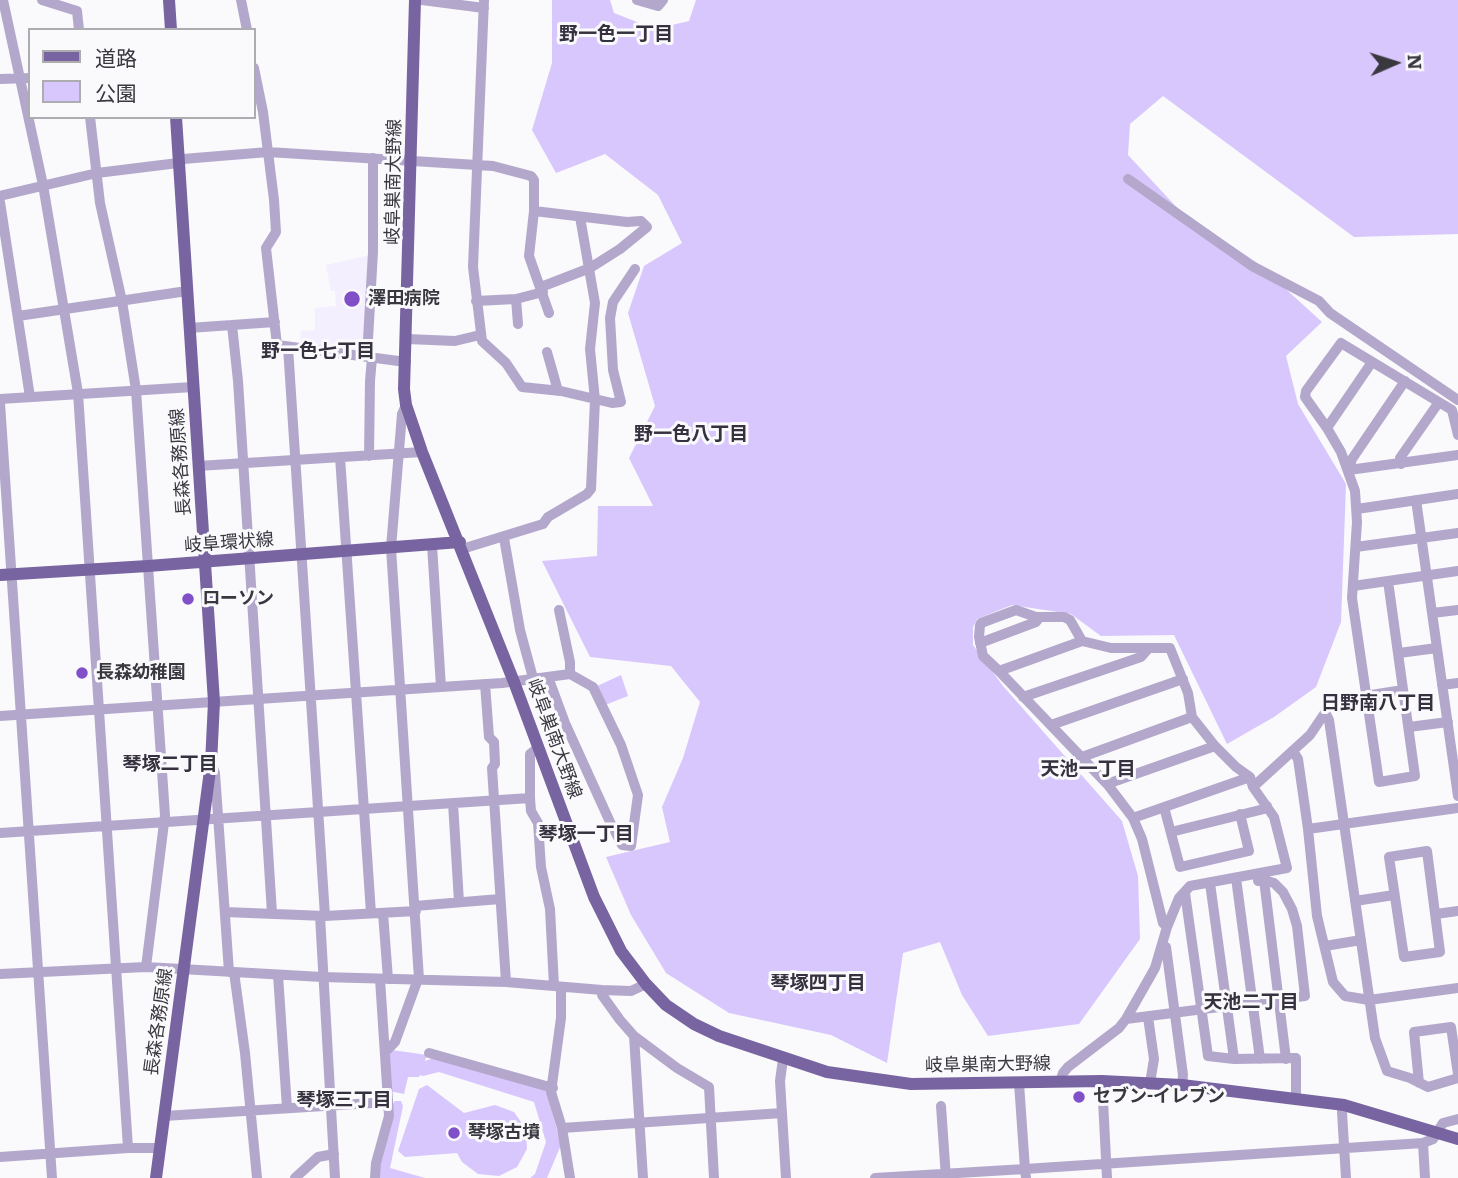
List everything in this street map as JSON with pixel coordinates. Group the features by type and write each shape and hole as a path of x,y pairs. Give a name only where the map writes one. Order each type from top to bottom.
{"main road":[{"path":"169,0 171,28"},
{"name":"岐阜巣南大野線","path":"415,0 404,389 406,405 609,931 646,984 666,1005 694,1024 737,1043 827,1072 911,1084 1101,1082 1182,1085 1344,1105 1458,1139"},
{"name":"長森各務原線","path":"156,1178 211,762 214,702 176,119"},
{"name":"岐阜環状線","path":"7,575 461,545"}],"street":[{"path":"3,0 28,96"},
{"path":"42,0 77,11 79,28"},
{"path":"241,0 247,28"},
{"path":"422,0 484,4 473,267 482,341 506,363 522,387 558,391 612,403 621,402 612,362 610,318 612,304 635,269"},
{"path":"637,0 658,6 663,0"},
{"path":"0,79 25,78"},
{"path":"256,80 268,152 276,232 267,248 276,345 406,362"},
{"path":"32,119 78,393 128,1148"},
{"path":"90,119 100,203 122,301 136,390 148,566 163,821 146,967"},
{"path":"0,196 97,173 178,163 183,159 268,152 493,166 531,176 534,180 529,256 549,313"},
{"path":"369,456 373,158"},
{"path":"1128,179 1252,267 1319,300 1330,313 1458,400"},
{"path":"0,202 30,397"},
{"path":"476,301 516,299 542,290 590,268 647,227 641,221 627,222 534,211"},
{"path":"461,545 504,538 543,524 548,517 591,489 595,400 590,349 595,305 580,217"},
{"path":"18,316 187,291"},
{"path":"516,299 518,324"},
{"path":"595,305 612,304"},
{"path":"189,328 275,322"},
{"path":"232,325 272,913"},
{"path":"407,339 455,341 480,335"},
{"path":"1388,581 1415,776 1379,782 1352,598 1356,547 1355,491 1349,470 1327,428 1305,397 1306,391 1341,343 1452,411 1458,435"},
{"path":"288,347 293,459 318,812 322,977 335,1178"},
{"path":"547,352 558,391"},
{"path":"1327,428 1373,362"},
{"path":"1349,470 1352,460 1405,381"},
{"path":"52,1178 22,715 7,575 0,401 78,393 193,387"},
{"path":"1401,464 1400,458 1438,402"},
{"path":"385,1052 395,1042 418,979 391,548 402,414 406,405"},
{"path":"198,466 422,452"},
{"path":"1349,470 1458,455"},
{"path":"340,457 371,913"},
{"path":"1357,509 1458,494"},
{"path":"1416,500 1458,796"},
{"path":"1356,547 1458,533"},
{"path":"504,538 520,630 533,678"},
{"path":"432,545 441,687"},
{"path":"1353,586 1458,571"},
{"path":"559,610 570,674"},
{"path":"1082,641 1070,620 1064,617 1040,617 1016,610 981,623 980,643 983,656 1082,757 1133,818 1142,839 1163,923 1167,927"},
{"path":"1432,613 1458,610"},
{"path":"980,643 1036,622 1040,617"},
{"path":"999,671 1082,641 1111,648 1170,649 1188,693 1192,717 1215,746 1251,782 1274,817 1287,867 1237,881"},
{"path":"1399,653 1437,648"},
{"path":"1023,697 1141,657 1148,649"},
{"path":"0,716 514,682 533,678 570,674 593,687 621,745 638,795 631,846 622,845 610,822 565,723 548,677"},
{"path":"1051,725 1183,679"},
{"path":"1442,685 1458,682"},
{"path":"485,684 489,737 494,742 495,764 492,768 506,982"},
{"path":"1133,818 1251,782 1293,751 1333,701 1403,690"},
{"path":"1325,714 1329,720 1375,1038 1387,1071 1428,1087 1458,1076 1451,1027 1414,1032 1419,1083"},
{"path":"1082,757 1192,717"},
{"path":"1409,727 1448,722"},
{"path":"1107,784 1215,746"},
{"path":"538,748 530,754 531,811 538,823 541,867 550,909 561,1018 551,1092 568,1156 569,1178"},
{"path":"1293,751 1298,759 1317,916 1334,982 1345,996 1369,1000 1458,988"},
{"path":"211,762 215,772 231,972 251,1111 257,1178"},
{"path":"0,833 530,798"},
{"path":"453,803 458,902"},
{"path":"1171,832 1264,809 1267,806"},
{"path":"1164,807 1180,867 1249,851 1240,814"},
{"path":"1308,829 1458,808"},
{"path":"1427,851 1436,914 1440,952 1404,957 1389,857 1427,851"},
{"path":"1264,880 1286,1059"},
{"path":"1060,1082 1068,1067 1119,1028 1126,1019 1155,968 1179,898 1190,886 1264,880 1275,883 1283,892 1297,926 1306,996 1126,1019"},
{"path":"1237,881 1260,1059"},
{"path":"1210,883 1234,1059"},
{"path":"1185,892 1208,1056 1234,1059 1296,1058 1296,1098"},
{"path":"1355,901 1394,895"},
{"path":"225,912 322,916 383,913 500,899"},
{"path":"1436,914 1458,911"},
{"path":"375,1178 376,1163 389,1116 385,1052 383,913"},
{"path":"1325,946 1361,940"},
{"path":"1162,946 1166,947 1182,1085"},
{"path":"0,974 115,966 322,977 506,982 631,991 646,984"},
{"path":"278,975 287,1108"},
{"path":"602,990 602,995 634,1036 677,1068 709,1087 714,1178"},
{"path":"1148,1017 1154,1059 1150,1083"},
{"path":"634,1036 643,1178"},
{"path":"429,1053 553,1088"},
{"path":"783,1059 780,1081 786,1178"},
{"path":"1101,1082 1107,1178"},
{"path":"1019,1083 1025,1173"},
{"path":"164,1116 388,1102"},
{"path":"1344,1105 1342,1112 1346,1178"},
{"path":"942,1106 946,1176"},
{"path":"562,1128 782,1113"},
{"path":"875,1178 1025,1173 1106,1163 1423,1143 1433,1139 1443,1124 1458,1119"},
{"path":"1423,1143 1425,1178"},
{"path":"0,1157 128,1148 160,1149"},
{"path":"295,1178 318,1157 334,1154"}],"shaded area":[{"name":"澤田病院","path":"371,255 364,353 300,347 301,331 315,330 315,308 336,306 335,291 331,291 326,265"}],"green space":[{"path":"552,0 610,0 614,13 655,29 689,21 696,0 1458,0 1458,234 1354,237 1163,96 1130,124 1128,155 1182,213 1256,262 1322,322 1286,356 1298,404 1346,484 1341,622 1316,687 1274,717 1227,744 1174,635 1101,636 1071,614 1012,605 977,619 973,627 973,645 1003,686 1122,821 1138,876 1140,939 1079,1024 988,1036 962,995 940,942 903,953 887,1063 831,1035 729,1013 666,973 631,915 606,857 670,842 662,807 683,758 700,702 671,666 590,657 542,561 597,556 598,506 653,506 629,458 655,406 628,313 644,266 682,243 658,195 605,154 556,173 532,130 552,63"},
{"path":"621,675 628,696 605,705 595,687"},
{"path":"392,1050 427,1055 425,1061 436,1057 546,1090 561,1145 547,1178 530,1178 535,1174 546,1142 534,1102 439,1072 408,1077 404,1094 389,1091 389,1053"},
{"path":"427,1085 464,1113 495,1105 514,1112 526,1129 527,1149 517,1167 499,1176 478,1174 462,1162 457,1153 405,1157 398,1151 419,1089"},
{"path":"395,1101 401,1101 403,1106 390,1168 425,1178 379,1178 378,1163 391,1106"}],"place":[{"name":"澤田病院","path":"352,299"},
{"name":"ローソン","path":"188,599"},
{"name":"長森幼稚園","path":"82,673"},
{"name":"セブン-イレブン","path":"1079,1097"},
{"name":"琴塚古墳","path":"454,1133"}],"district":[{"name":"野一色一丁目","path":"616,34"},
{"name":"野一色七丁目","path":"318,351"},
{"name":"野一色八丁目","path":"691,434"},
{"name":"日野南八丁目","path":"1378,703"},
{"name":"琴塚二丁目","path":"170,764"},
{"name":"天池一丁目","path":"1088,769"},
{"name":"琴塚一丁目","path":"586,834"},
{"name":"琴塚四丁目","path":"818,983"},
{"name":"天池二丁目","path":"1251,1002"},
{"name":"琴塚三丁目","path":"344,1100"}]}
